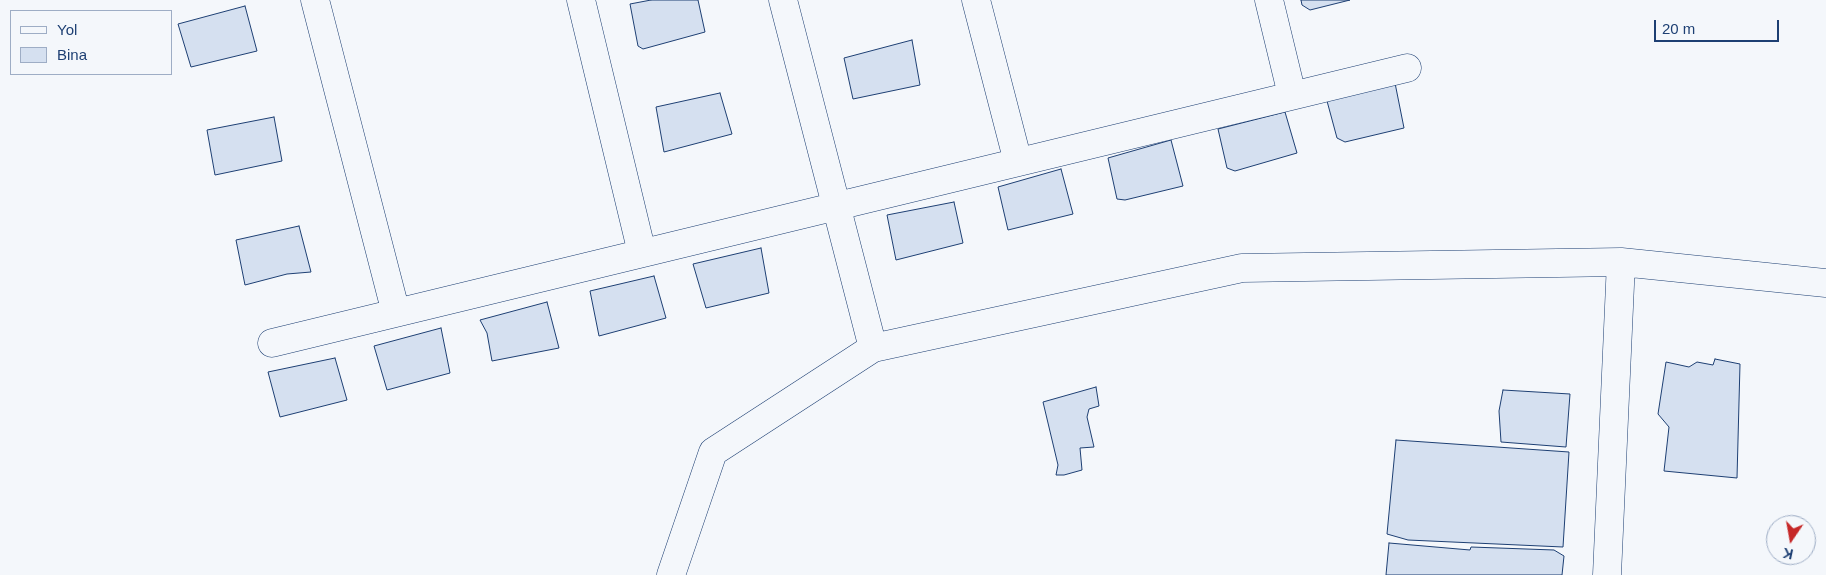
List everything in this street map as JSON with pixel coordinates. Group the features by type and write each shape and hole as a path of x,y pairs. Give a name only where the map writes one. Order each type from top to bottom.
{"street":[{"path":"315,0 396,313"},
{"path":"581,0 642,253"},
{"path":"783,0 872,348"},
{"path":"976,0 1018,162"},
{"path":"1268,0 1292,95"},
{"path":"272,343 1407,68"},
{"path":"1607,575 1621,262"},
{"path":"671,575 713,452 872,348 1242,268 1621,262 1826,283"}],"building":[{"path":"651,0 698,0 705,32 643,49 638,46 630,4"},
{"path":"1301,0 1350,0 1310,10 1302,5"},
{"path":"245,6 257,51 191,67 178,24"},
{"path":"912,40 920,85 853,99 844,58"},
{"path":"1395,83 1404,128 1345,142 1337,138 1327,101"},
{"path":"720,93 732,134 664,152 656,107"},
{"path":"1285,112 1297,153 1235,171 1227,168 1218,129"},
{"path":"274,117 282,161 215,175 207,130"},
{"path":"1171,140 1183,186 1125,200 1117,199 1108,158"},
{"path":"1061,169 1073,214 1008,230 998,187"},
{"path":"954,202 963,243 896,260 887,215"},
{"path":"299,226 311,272 287,274 245,285 236,240"},
{"path":"761,248 769,293 706,308 693,264"},
{"path":"654,276 666,318 599,336 590,291"},
{"path":"547,302 559,348 492,361 487,333 480,320"},
{"path":"441,328 450,373 387,390 374,346"},
{"path":"335,358 347,400 280,417 268,372"},
{"path":"1715,359 1740,364 1737,478 1664,471 1669,427 1658,414 1666,362 1689,367 1697,362 1713,365"},
{"path":"1096,387 1099,406 1089,409 1087,417 1094,447 1080,448 1082,470 1064,475 1056,475 1058,465 1043,402"},
{"path":"1503,390 1570,394 1566,447 1501,442 1499,411"},
{"path":"1396,440 1569,452 1563,547 1408,540 1387,534"},
{"path":"1389,543 1470,550 1471,547 1554,550 1564,556 1562,575 1386,575"}]}
